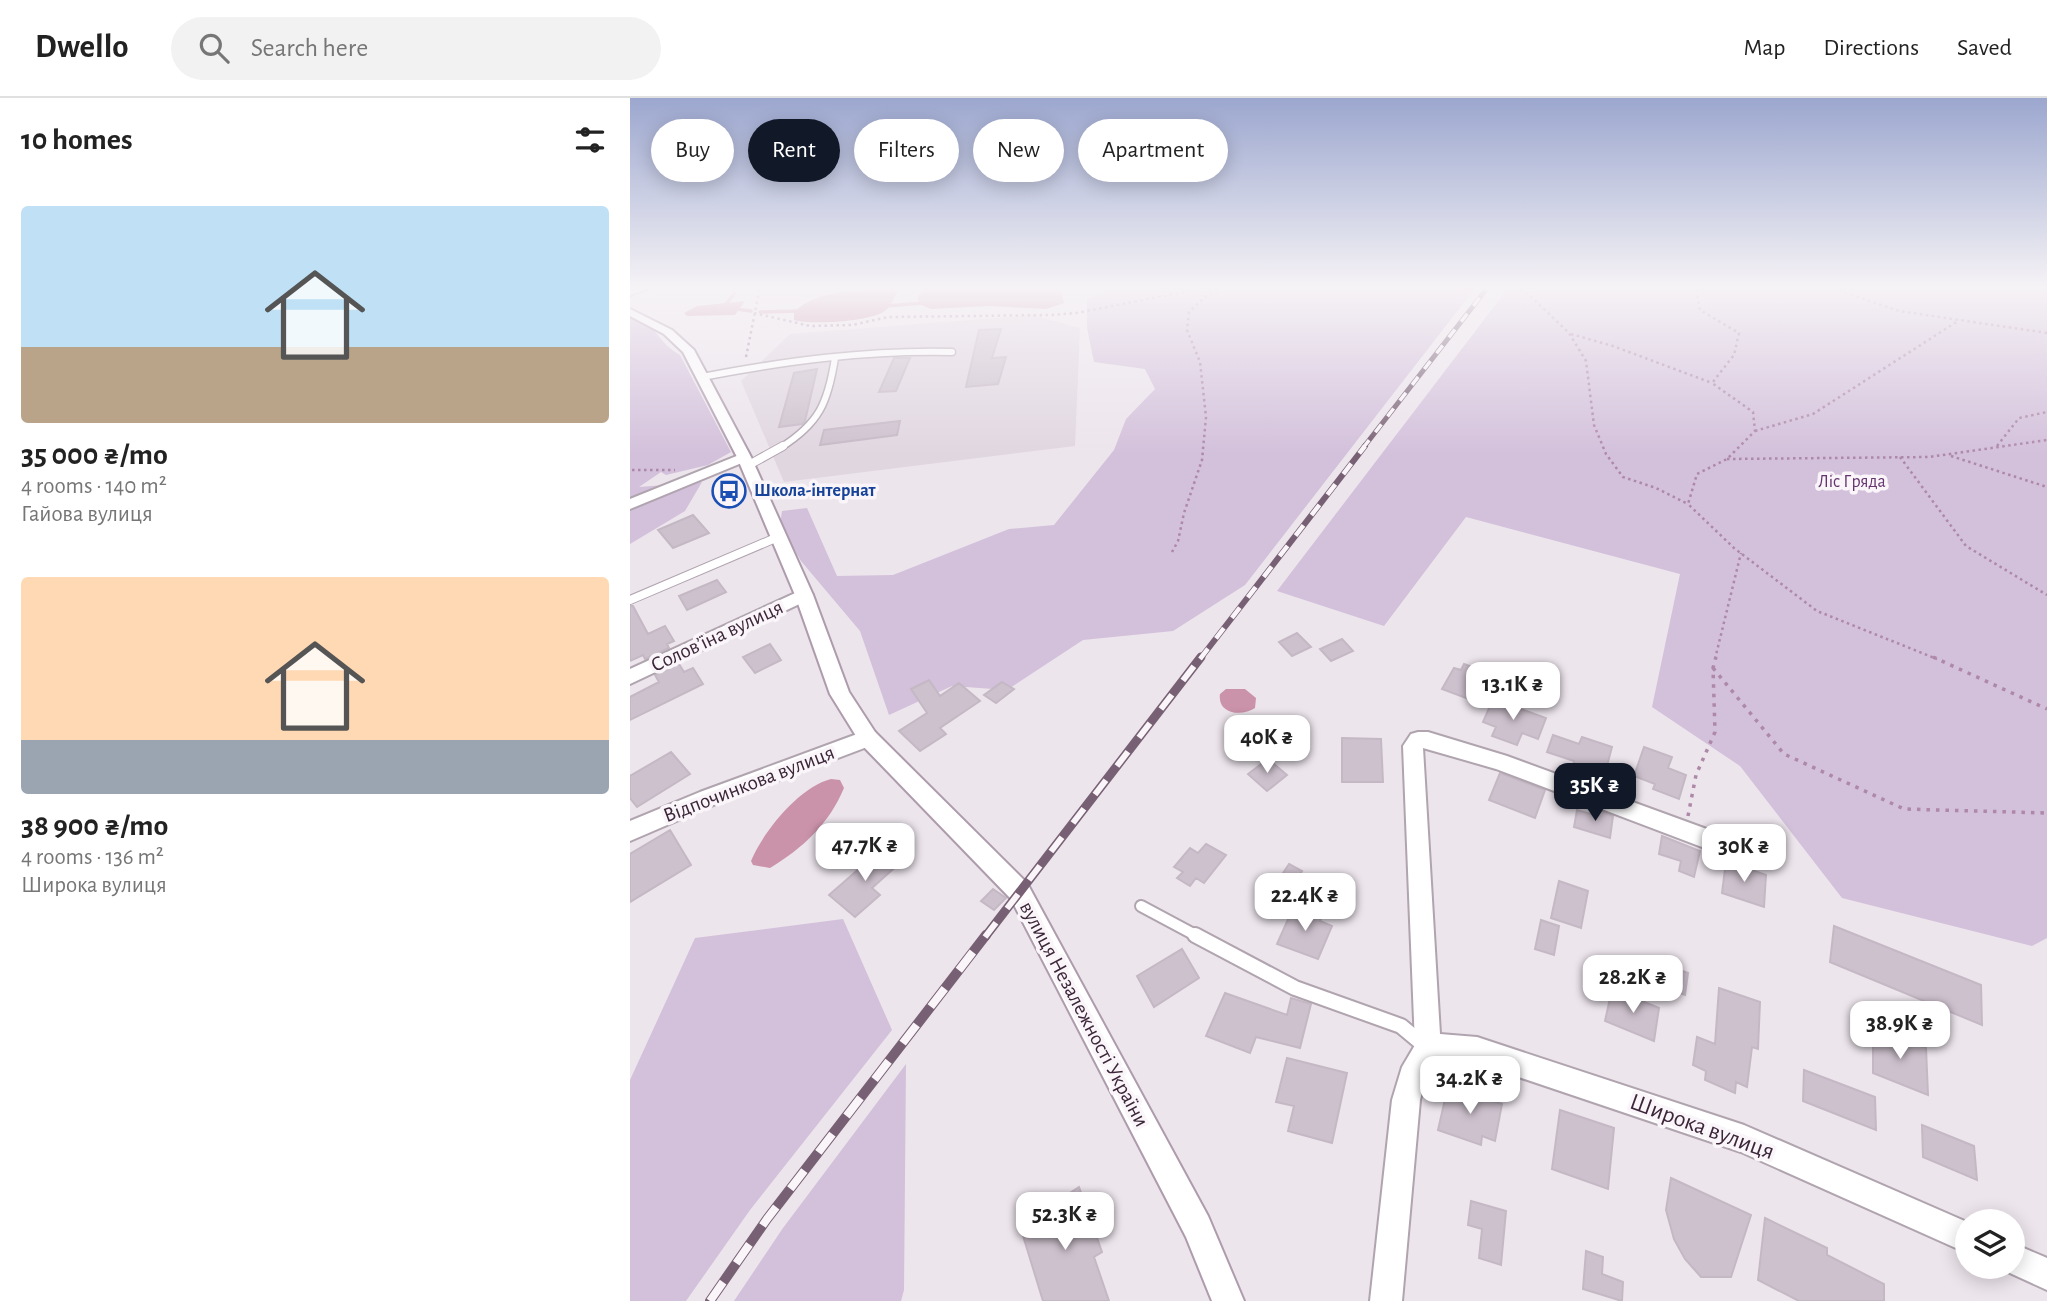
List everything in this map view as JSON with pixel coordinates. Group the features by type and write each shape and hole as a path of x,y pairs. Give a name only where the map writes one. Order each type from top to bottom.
{"main road":[{"name":"вулиця Незалежності України","path":"680,343 688,350 746,462 804,594 840,694 868,737 1019,891 1197,1227 1228,1301"},
{"name":"Соловʼїна вулиця","path":"630,677 804,594"},
{"name":"Відпочинкова вулиця","path":"630,831 868,737"},
{"path":"1386,1301 1406,1100 1415,1067 1428,1049 1413,746 1418,740 1428,740 1476,754 1715,842"},
{"name":"Широка вулиця","path":"1428,1049 1450,1046 1477,1050 1744,1139 1955,1233"},
{"path":"2025,1264 2047,1274"}],"street":[{"path":"630,504 713,470 746,462"}],"lane":[{"path":"702,377 744,368 900,351 952,352"},
{"path":"746,462 781,449 806,428 823,408 828,396 835,358"},
{"path":"630,600 778,537"},
{"path":"1142,906 1295,988 1401,1026 1428,1049"}],"path":[{"path":"744,368 749,343"},
{"path":"1172,552 1178,541 1184,513 1202,460 1206,417 1200,362 1192,343"},
{"path":"1575,343 1586,360 1594,425 1606,454 1623,477 1656,488 1688,504 1741,553 1817,611 1967,671 2047,709"},
{"path":"1603,343 1712,383 1753,412 1755,431"},
{"path":"1712,383 1717,372 1738,353 1740,343"},
{"path":"1688,504 1697,474 1727,459 1755,431 1813,414 1923,343"},
{"path":"1996,447 2019,418 2047,412"},
{"path":"1727,459 1949,456 2047,440"},
{"path":"1949,456 2047,487"},
{"path":"1900,457 1966,546 2047,594"},
{"path":"631,470 713,470"},
{"path":"1685,831 1696,775 1715,732 1713,668 1741,553"},
{"path":"1713,668 1784,754 1904,809 2047,813"}],"shaded area":[{"path":"780,343 1079,343 1075,446 784,482 741,381"},
{"path":"1226,689 1245,689 1256,698 1255,708 1237,713 1226,710 1220,701 1220,694"},
{"path":"831,779 840,780 844,788 831,813 814,834 770,868 753,865 751,861 773,824 807,791"}],"green space":[{"path":"630,343 665,343 680,355 731,452 708,465 666,475 661,472 639,487 702,482 685,511 630,544"},
{"path":"1090,343 1432,343 1245,585 1173,631 1083,640 1007,690 952,686 889,715 860,631 801,561 780,526 782,511 807,508 837,576 893,575 1009,529 1054,525 1114,450 1126,419 1155,389 1145,369 1094,362"},
{"name":"Ліс Гряда","path":"1466,343 2047,343 2047,938 2032,946 1842,898 1740,766 1652,707 1680,574 1466,517 1384,626 1277,591"},
{"path":"843,919 892,1030 750,1210 686,1301 630,1301 630,1080 695,938"},
{"path":"906,1064 904,1290 901,1301 734,1301 783,1228"}],"building":[{"path":"976,343 997,343 992,358 1006,357 998,384 966,387"},
{"path":"894,358 910,358 896,391 879,392"},
{"path":"817,369 805,421 802,424 779,427 794,373"},
{"path":"900,421 897,435 820,445 824,430"},
{"path":"693,515 709,533 673,548 658,530"},
{"path":"717,580 726,592 687,610 679,596"},
{"path":"630,606 633,606 648,634 665,626 674,641 667,644 669,648 645,659 643,655 630,661"},
{"path":"1297,633 1311,647 1292,656 1279,642"},
{"path":"1342,639 1353,651 1331,661 1320,649"},
{"path":"770,644 781,660 755,673 743,657"},
{"path":"679,664 684,672 693,668 703,684 630,720 630,697 659,682 655,675"},
{"path":"1464,664 1478,669 1475,675 1485,679 1474,701 1442,689 1454,668 1461,670"},
{"path":"929,680 940,696 959,683 980,701 940,728 946,734 920,751 899,731 927,713 911,689"},
{"path":"1002,682 1014,689 996,703 984,695"},
{"path":"1493,699 1546,718 1538,739 1522,733 1517,745 1492,736 1496,727 1483,722"},
{"path":"1553,735 1579,744 1582,737 1612,747 1604,777 1573,767 1574,761 1547,752"},
{"path":"1342,738 1381,739 1383,782 1342,782"},
{"path":"1644,747 1672,757 1668,768 1686,775 1679,799 1653,789 1655,784 1634,776"},
{"path":"671,752 690,774 637,807 630,798 630,776"},
{"path":"1268,759 1287,775 1267,791 1248,774"},
{"path":"1500,773 1545,790 1535,818 1489,800"},
{"path":"1595,809 1613,816 1610,838 1574,827 1577,810 1594,815"},
{"path":"670,830 691,865 630,902 630,854"},
{"path":"1662,836 1700,851 1694,877 1679,871 1681,861 1659,854"},
{"path":"1206,844 1226,855 1204,883 1196,878 1190,886 1177,878 1183,872 1174,867 1190,848 1198,853"},
{"path":"884,847 902,861 872,888 880,895 855,917 829,895"},
{"path":"1726,861 1766,875 1764,907 1722,893"},
{"path":"1289,864 1302,871 1285,897 1272,890"},
{"path":"1559,881 1588,891 1581,928 1551,918"},
{"path":"993,889 1006,898 994,910 981,901"},
{"path":"1294,906 1322,916 1320,921 1332,926 1318,959 1277,944"},
{"path":"1541,920 1559,926 1554,955 1535,949"},
{"path":"1834,926 1981,985 1982,1025 1830,962"},
{"path":"1182,949 1199,978 1154,1007 1137,976"},
{"path":"1671,967 1688,973 1685,995 1668,989"},
{"path":"1719,988 1760,1002 1758,1049 1752,1047 1747,1087 1736,1082 1735,1093 1705,1080 1706,1071 1693,1065 1697,1037 1715,1044"},
{"path":"1612,989 1659,1008 1654,1041 1605,1021"},
{"path":"1225,993 1287,1015 1291,998 1311,1004 1300,1048 1256,1037 1250,1053 1206,1036"},
{"path":"1873,1028 1926,1048 1928,1095 1873,1073"},
{"path":"1287,1058 1347,1073 1332,1143 1288,1131 1294,1106 1276,1102"},
{"path":"1804,1070 1875,1097 1876,1130 1803,1101"},
{"path":"1448,1086 1502,1104 1495,1141 1482,1136 1481,1145 1438,1130"},
{"path":"1560,1110 1614,1128 1608,1189 1552,1169"},
{"path":"1922,1125 1974,1146 1977,1180 1923,1157"},
{"path":"1671,1178 1751,1215 1731,1277 1701,1277 1685,1259 1674,1239 1666,1210"},
{"path":"1079,1187 1102,1252 1094,1257 1109,1301 1043,1301 1020,1226"},
{"path":"1471,1201 1506,1211 1501,1265 1479,1258 1482,1229 1468,1225"},
{"path":"1765,1218 1827,1248 1827,1255 1884,1284 1884,1301 1799,1301 1758,1280"},
{"path":"1586,1251 1603,1257 1602,1274 1623,1282 1622,1301 1583,1289"}],"railway":[{"path":"1363,448 1444,343"},
{"path":"1200,659 1365,446"},
{"path":"985,937 1201,657"},
{"path":"710,1301 767,1219 986,935"}],"place":[{"name":"Школа-інтернат","path":"729,491"}]}
